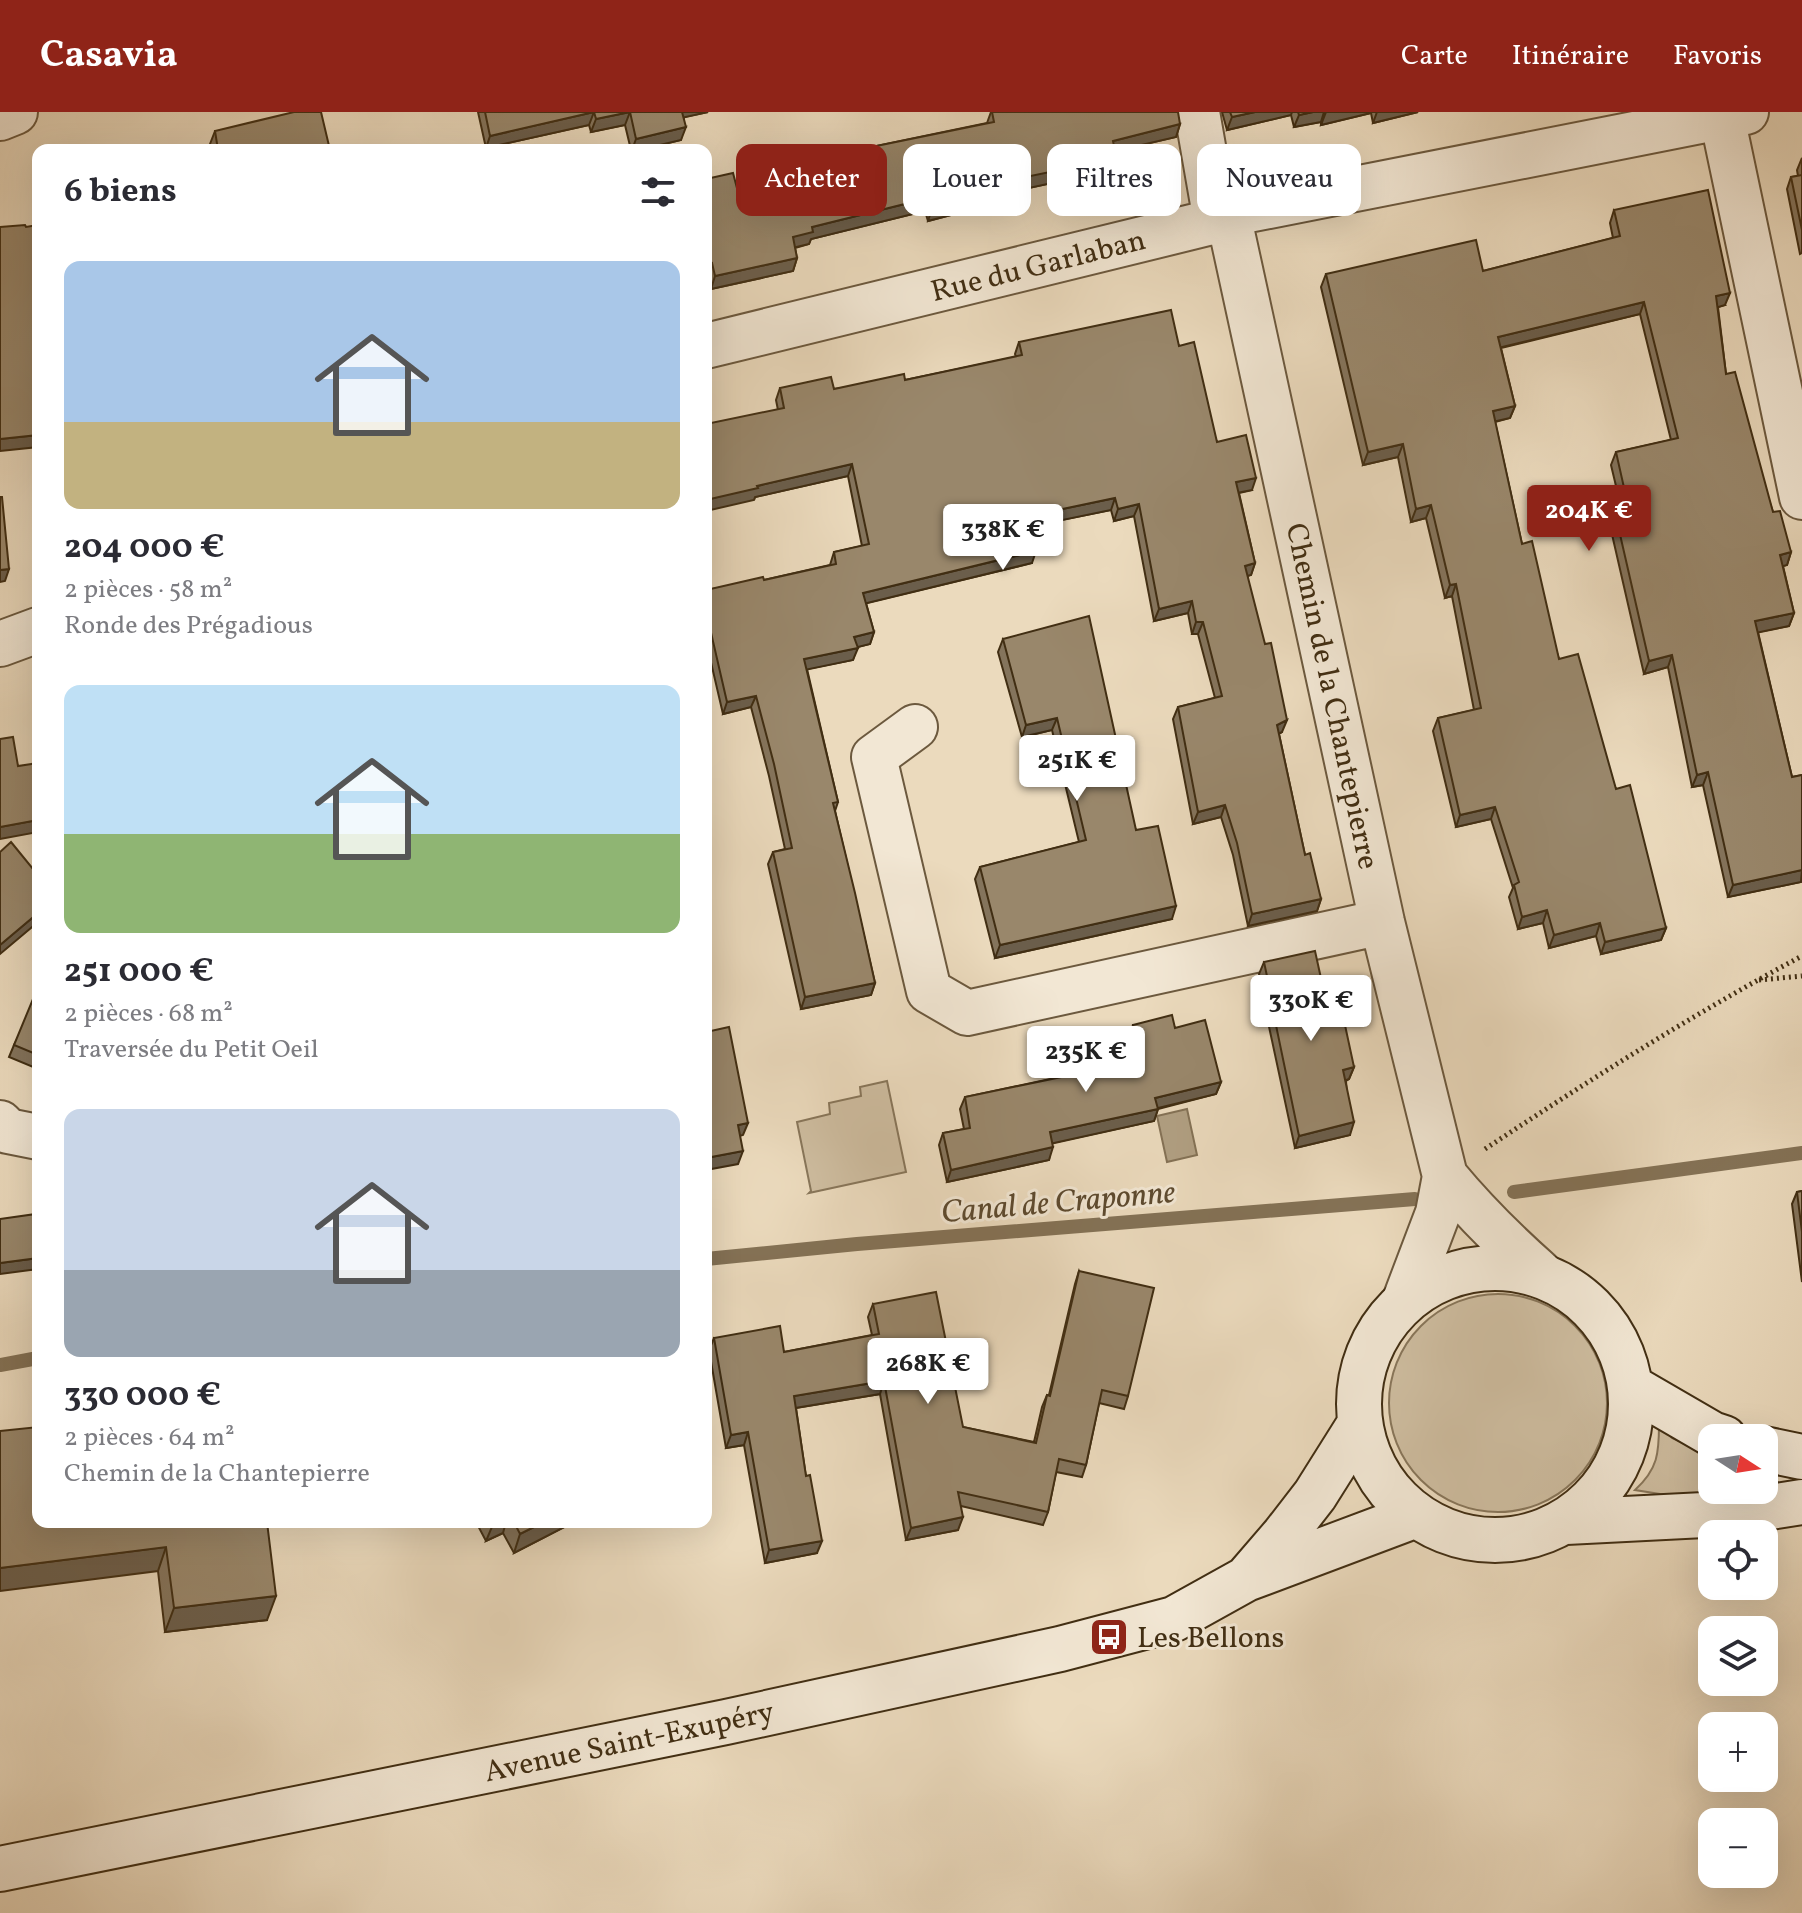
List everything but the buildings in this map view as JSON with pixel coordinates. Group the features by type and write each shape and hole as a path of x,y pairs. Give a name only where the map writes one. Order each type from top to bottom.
{"street":[{"path":"0,118 15,112"},
{"name":"Chemin de la Chantepierre","path":"1197,112 1382,922 1445,1176"},
{"path":"1734,114 1802,497"},
{"name":"Rue du Garlaban","path":"712,345 1222,218 1734,114"},
{"path":"0,644 32,632"},
{"path":"915,727 874,757 929,991 967,1013 1382,922"},
{"path":"0,1123 8,1131 32,1136"},
{"path":"1445,1176 1486,1223 1540,1273 1583,1298 1616,1338 1632,1398 1618,1465 1602,1490 1566,1522"},
{"path":"1445,1176 1438,1213 1405,1300 1373,1341 1360,1380 1359,1425 1377,1476 1414,1516 1474,1541 1520,1540 1566,1522 1724,1514 1802,1502"},
{"path":"1405,1300 1444,1276 1491,1266 1540,1273"},
{"path":"1631,1387 1698,1426"},
{"name":"Avenue Saint-Exupéry","path":"1246,1579 1315,1495 1359,1425"},
{"path":"1778,1452 1802,1457"},
{"name":"Avenue Saint-Exupéry","path":"0,1869 726,1722 1060,1649 1174,1619 1246,1579 1414,1516"}],"path":[{"path":"1445,1176 1593,1078 1802,956"},
{"path":"1756,981 1802,976"}],"shaded area":[{"path":"887,1081 906,1172 809,1193 797,1122 830,1114 829,1103 861,1096 860,1087"},
{"path":"1187,1109 1197,1155 1167,1162 1157,1116"},
{"path":"1498,1294 1519,1296 1540,1303 1575,1326 1598,1361 1605,1382 1605,1424 1598,1445 1575,1480 1540,1503 1519,1510 1498,1512 1477,1510 1456,1503 1421,1480 1398,1445 1391,1424 1389,1403 1391,1382 1398,1361 1421,1326 1456,1303 1477,1296"},
{"path":"1659,1424 1672,1438 1698,1450 1698,1497 1685,1498 1635,1490 1653,1468"}],"waterway":[{"name":"Canal de Craponne","path":"1514,1192 1802,1153"},
{"name":"Canal de Craponne","path":"712,1258 1415,1199"},
{"name":"Canal de Craponne","path":"0,1365 32,1359"}],"place":[{"name":"Les Bellons","path":"1109,1637"}]}
